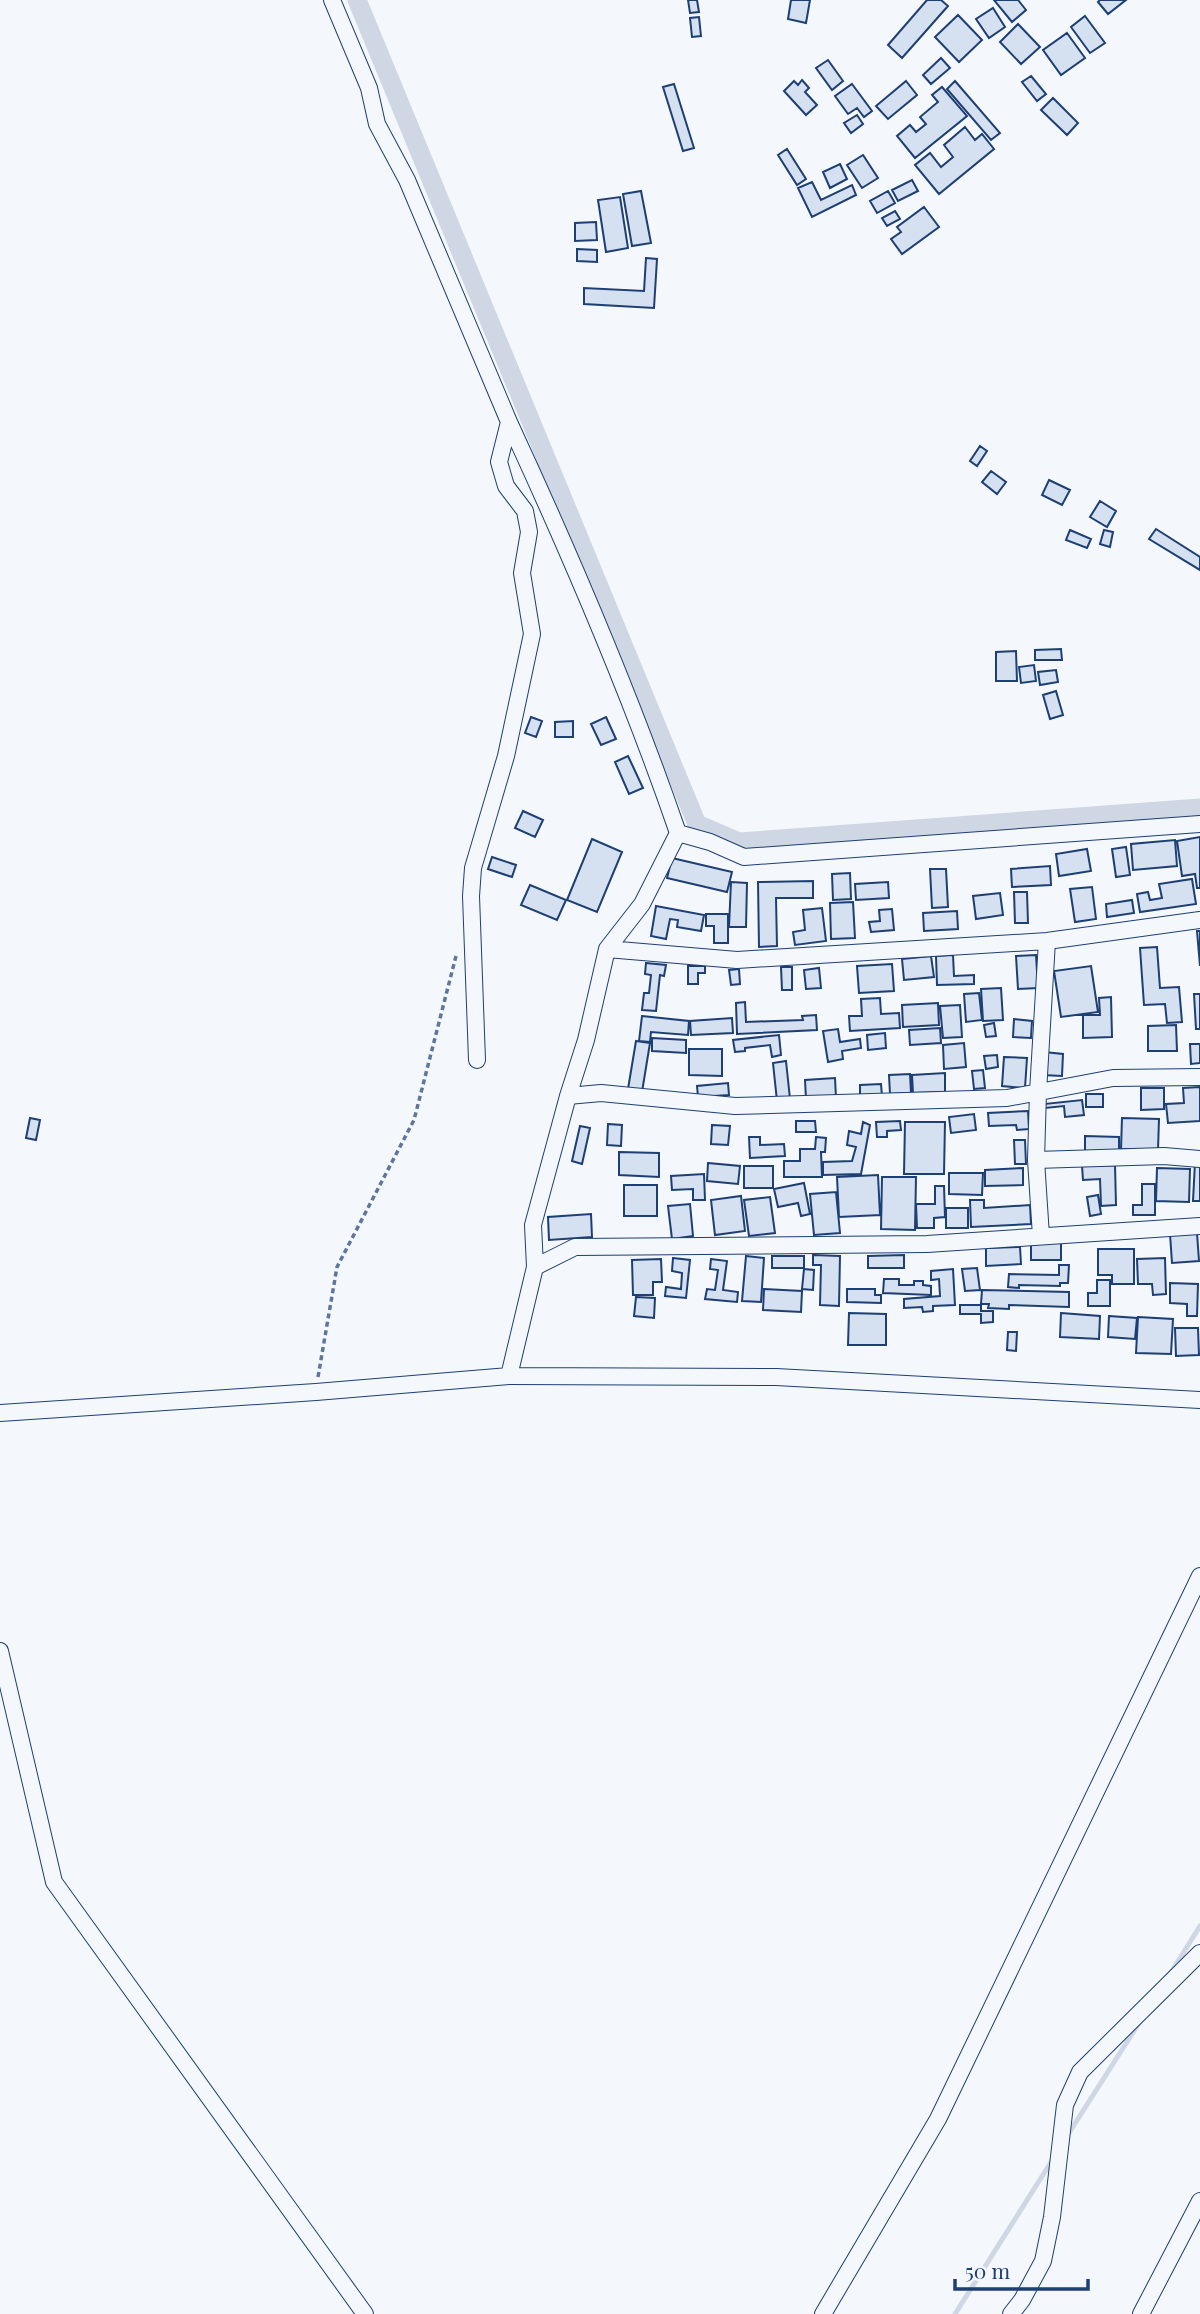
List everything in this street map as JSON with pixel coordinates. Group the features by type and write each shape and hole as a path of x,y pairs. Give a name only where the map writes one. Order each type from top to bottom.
{"street":[{"path":"332,0 369,88 377,124 407,180 644,733 678,833 642,904 607,949 586,1040 533,1225 535,1267 509,1376"},
{"path":"477,1060 472,868 506,756 532,634 522,573 529,532 525,511 506,486 499,462 509,422"},
{"path":"678,833 744,856 1200,824"},
{"path":"607,949 737,960 1047,941 1200,920"},
{"path":"1041,1236 1036,1160 1047,941"},
{"path":"568,1096 601,1093 735,1106 1007,1098 1113,1078 1200,1077"},
{"path":"1036,1160 1164,1156 1200,1159"},
{"path":"535,1267 575,1247 927,1244 1200,1226"},
{"path":"0,1413 509,1376 776,1377 1200,1400"},
{"path":"823,2314 938,2119 1200,1576"},
{"path":"0,1650 54,1882 365,2314"},
{"path":"1185,1967 1200,1940"},
{"path":"1011,2314 1022,2300 1043,2261 1052,2217 1065,2105 1080,2072 1200,1952"},
{"path":"1141,2314 1200,2201"}],"path":[{"path":"316,1392 337,1267 414,1119 458,949"}],"building":[{"path":"688,0 697,0 699,12 690,13"},
{"path":"791,0 810,0 806,23 788,19"},
{"path":"927,0 941,0 948,6 902,58 888,45"},
{"path":"994,0 1018,0 1026,10 1012,22"},
{"path":"1126,0 1108,14 1098,2"},
{"path":"993,8 1005,27 989,38 976,19"},
{"path":"958,15 982,40 959,62 935,37"},
{"path":"1085,16 1105,43 1090,53 1071,27"},
{"path":"699,17 701,36 692,37 690,18"},
{"path":"1018,24 1040,47 1021,64 1000,42"},
{"path":"1067,33 1085,58 1061,75 1043,50"},
{"path":"941,58 950,68 931,84 923,75"},
{"path":"828,60 843,81 832,90 816,68"},
{"path":"1031,76 1046,94 1037,101 1022,82"},
{"path":"802,80 809,88 805,92 817,105 806,115 784,91 794,81 798,85"},
{"path":"906,81 917,95 888,119 876,106"},
{"path":"955,81 1000,133 991,140 947,89"},
{"path":"674,84 694,148 683,151 663,87"},
{"path":"852,84 872,111 864,117 857,108 848,114 835,96"},
{"path":"942,87 967,116 915,158 897,136 910,125 916,132 926,124 920,117 938,102 932,95"},
{"path":"1053,98 1078,123 1067,135 1041,110"},
{"path":"857,115 863,124 851,133 844,123"},
{"path":"965,127 975,140 982,134 994,149 939,194 915,165 930,153 941,167 953,157 944,145"},
{"path":"787,149 806,179 797,185 778,155"},
{"path":"863,155 878,178 862,188 847,165"},
{"path":"840,164 847,179 830,188 823,172"},
{"path":"912,180 918,191 898,201 892,190"},
{"path":"812,182 821,200 852,185 856,195 812,217 798,188"},
{"path":"641,191 651,243 632,246 623,194"},
{"path":"888,191 895,203 877,213 870,201"},
{"path":"620,197 628,248 606,252 598,200"},
{"path":"924,207 939,227 902,254 891,239 901,232 897,227"},
{"path":"895,211 900,219 887,226 882,218"},
{"path":"596,222 597,240 575,241 575,223"},
{"path":"577,249 597,250 597,262 577,261"},
{"path":"646,258 657,259 654,308 584,304 584,288 644,291"},
{"path":"980,446 987,451 977,466 970,461"},
{"path":"991,471 1006,482 997,494 982,482"},
{"path":"1049,480 1070,490 1062,505 1042,495"},
{"path":"1100,501 1116,511 1107,527 1090,517"},
{"path":"1156,529 1200,557 1200,570 1149,539"},
{"path":"1070,530 1091,539 1087,548 1066,540"},
{"path":"1104,530 1113,532 1110,547 1100,544"},
{"path":"1061,649 1062,660 1035,660 1035,650"},
{"path":"1016,651 1017,681 996,681 996,652"},
{"path":"1034,665 1036,681 1021,683 1019,667"},
{"path":"1056,670 1058,682 1040,685 1038,672"},
{"path":"1056,691 1063,715 1050,719 1043,695"},
{"path":"531,717 542,721 536,737 525,733"},
{"path":"606,717 616,739 601,745 591,724"},
{"path":"573,721 573,737 555,737 555,722"},
{"path":"628,756 643,788 629,794 615,762"},
{"path":"523,811 543,820 535,837 515,828"},
{"path":"1200,837 1200,888 1197,888 1195,874 1182,876 1177,841"},
{"path":"592,839 622,852 597,912 567,900"},
{"path":"1175,840 1177,866 1133,870 1131,844"},
{"path":"1126,847 1130,875 1116,877 1112,849"},
{"path":"1087,849 1091,871 1059,876 1056,854"},
{"path":"492,857 516,865 512,877 488,869"},
{"path":"672,858 732,872 727,892 667,878"},
{"path":"1050,866 1051,885 1012,887 1011,869"},
{"path":"930,869 946,869 948,907 932,908"},
{"path":"850,873 851,899 833,900 832,874"},
{"path":"1192,879 1196,904 1140,912 1137,894 1148,892 1150,900 1162,898 1159,884"},
{"path":"813,881 813,898 776,898 777,946 759,947 758,882"},
{"path":"731,882 747,883 746,927 729,927"},
{"path":"888,882 889,898 856,900 855,884"},
{"path":"530,885 566,900 557,920 521,905"},
{"path":"1092,887 1096,919 1075,922 1070,889"},
{"path":"1014,892 1027,892 1028,923 1015,923"},
{"path":"1000,893 1003,915 976,919 973,896"},
{"path":"1132,900 1134,913 1107,917 1106,904"},
{"path":"853,902 855,938 831,939 830,903"},
{"path":"656,906 704,915 701,931 677,927 678,920 670,919 666,939 651,936"},
{"path":"822,908 826,941 795,945 793,932 805,930 803,910"},
{"path":"892,909 894,930 871,932 869,922 880,921 879,910"},
{"path":"957,911 958,929 924,931 923,913"},
{"path":"706,914 728,914 728,943 714,943 714,926 706,926"},
{"path":"1197,931 1200,931 1200,966"},
{"path":"1157,947 1160,988 1179,987 1182,1022 1167,1023 1165,1004 1144,1005 1140,948"},
{"path":"953,955 954,976 974,975 974,984 937,985 936,956"},
{"path":"1036,955 1038,988 1018,989 1016,956"},
{"path":"931,956 934,977 904,980 902,959"},
{"path":"646,963 666,965 664,976 660,975 656,1011 642,1010 644,993 649,993 651,975 645,974"},
{"path":"892,964 894,991 859,993 857,966"},
{"path":"688,966 705,966 705,973 698,973 698,984 688,984"},
{"path":"1091,966 1098,1012 1061,1017 1054,971"},
{"path":"781,967 792,967 792,990 782,990"},
{"path":"819,968 821,988 806,989 804,970"},
{"path":"739,969 740,984 731,985 729,970"},
{"path":"1001,988 1003,1020 983,1021 981,989"},
{"path":"979,993 982,1020 966,1022 964,994"},
{"path":"1194,994 1200,994 1200,1029 1196,1029"},
{"path":"1111,997 1112,1037 1083,1038 1083,1015 1100,1015 1099,998"},
{"path":"880,998 881,1014 899,1013 900,1028 850,1031 849,1016 862,1016 861,999"},
{"path":"745,1002 746,1022 803,1020 802,1016 816,1015 817,1030 737,1034 736,1003"},
{"path":"938,1003 939,1025 903,1027 902,1005"},
{"path":"960,1005 962,1037 943,1038 940,1006"},
{"path":"642,1016 689,1021 688,1035 651,1032 650,1042 639,1041"},
{"path":"732,1018 733,1033 691,1035 690,1021"},
{"path":"1014,1019 1032,1021 1031,1038 1013,1037"},
{"path":"994,1023 996,1036 986,1037 984,1025"},
{"path":"1176,1025 1177,1051 1148,1051 1148,1026"},
{"path":"940,1028 941,1043 910,1045 909,1030"},
{"path":"838,1029 840,1042 860,1039 861,1048 842,1051 843,1059 828,1062 823,1031"},
{"path":"885,1033 886,1048 868,1050 867,1035"},
{"path":"779,1035 781,1055 772,1057 770,1045 735,1052 733,1040"},
{"path":"652,1038 686,1040 686,1053 652,1051"},
{"path":"636,1041 650,1043 642,1092 628,1089"},
{"path":"964,1043 966,1067 944,1069 943,1045"},
{"path":"1190,1044 1200,1044 1200,1063 1191,1064"},
{"path":"689,1049 722,1049 722,1076 689,1075"},
{"path":"1044,1052 1063,1054 1062,1076 1042,1075"},
{"path":"997,1055 998,1067 986,1069 984,1056"},
{"path":"1004,1057 1027,1058 1025,1088 1002,1086"},
{"path":"786,1061 790,1099 777,1101 773,1063"},
{"path":"983,1070 985,1088 974,1089 972,1071"},
{"path":"945,1073 945,1092 913,1093 912,1075"},
{"path":"910,1074 911,1093 890,1094 889,1075"},
{"path":"835,1078 836,1098 806,1099 805,1080"},
{"path":"728,1083 729,1095 698,1097 697,1086"},
{"path":"881,1084 882,1096 860,1097 860,1085"},
{"path":"1200,1087 1200,1121 1168,1123 1166,1104 1184,1103 1183,1088"},
{"path":"1141,1088 1164,1088 1164,1109 1141,1110"},
{"path":"1086,1094 1103,1094 1103,1107 1086,1107"},
{"path":"1082,1100 1084,1115 1065,1117 1064,1106 1045,1108 1044,1104"},
{"path":"1028,1111 1029,1129 1017,1130 1016,1125 989,1126 988,1113"},
{"path":"974,1114 976,1130 951,1133 949,1117"},
{"path":"30,1118 40,1120 36,1140 26,1138"},
{"path":"1122,1118 1159,1119 1158,1150 1121,1149"},
{"path":"796,1121 815,1121 816,1132 796,1132"},
{"path":"900,1121 901,1130 887,1131 887,1137 877,1137 876,1122"},
{"path":"863,1122 870,1125 861,1174 823,1175 823,1162 852,1161 856,1147 847,1145 849,1131 861,1134"},
{"path":"905,1122 945,1122 944,1174 904,1174"},
{"path":"608,1124 622,1125 621,1146 607,1145"},
{"path":"712,1125 730,1126 728,1145 711,1144"},
{"path":"580,1126 590,1128 582,1164 572,1161"},
{"path":"1085,1136 1119,1137 1119,1157 1085,1156"},
{"path":"749,1137 760,1137 760,1145 784,1144 785,1156 750,1158"},
{"path":"816,1137 826,1138 825,1152 821,1152 822,1177 784,1177 784,1161 800,1161 800,1149 815,1149"},
{"path":"1014,1140 1025,1140 1026,1164 1015,1164"},
{"path":"619,1152 659,1153 659,1177 619,1175"},
{"path":"1195,1162 1200,1163 1200,1201 1193,1201"},
{"path":"708,1163 740,1166 738,1184 707,1181"},
{"path":"1115,1165 1116,1205 1101,1206 1100,1179 1083,1180 1082,1166"},
{"path":"744,1166 773,1166 773,1188 744,1188"},
{"path":"1023,1168 1023,1185 985,1186 985,1170"},
{"path":"1157,1168 1190,1169 1189,1202 1156,1201"},
{"path":"949,1173 983,1173 982,1195 949,1194"},
{"path":"704,1174 705,1200 693,1200 693,1189 672,1190 671,1176"},
{"path":"878,1175 880,1215 839,1217 837,1177"},
{"path":"882,1177 916,1177 915,1230 881,1229"},
{"path":"804,1183 810,1214 801,1216 798,1203 778,1207 774,1189"},
{"path":"1142,1184 1155,1184 1155,1215 1133,1215 1133,1205 1142,1205"},
{"path":"624,1185 657,1185 657,1216 624,1216"},
{"path":"935,1186 944,1186 945,1217 934,1218 934,1228 917,1228 916,1204 935,1204"},
{"path":"836,1192 840,1233 814,1235 810,1194"},
{"path":"1098,1195 1101,1214 1090,1216 1087,1197"},
{"path":"741,1196 745,1231 715,1235 711,1200"},
{"path":"770,1197 775,1233 749,1236 744,1200"},
{"path":"970,1200 984,1200 984,1208 1030,1205 1031,1224 971,1227"},
{"path":"690,1204 693,1236 672,1239 668,1206"},
{"path":"946,1208 968,1208 968,1228 946,1228"},
{"path":"591,1214 592,1237 549,1240 548,1217"},
{"path":"1197,1233 1199,1261 1172,1263 1170,1234"},
{"path":"1031,1241 1061,1242 1061,1260 1031,1260"},
{"path":"1020,1247 1021,1264 986,1266 986,1248"},
{"path":"1098,1249 1134,1249 1134,1284 1112,1284 1112,1275 1098,1275"},
{"path":"813,1255 840,1256 839,1306 820,1305 821,1265 813,1265"},
{"path":"904,1255 904,1268 868,1268 868,1256"},
{"path":"746,1256 764,1258 761,1302 742,1301"},
{"path":"772,1256 804,1256 804,1268 772,1268"},
{"path":"673,1258 690,1260 686,1298 665,1296 666,1287 681,1289 682,1273 672,1271"},
{"path":"1165,1258 1166,1294 1153,1295 1152,1284 1138,1284 1137,1259"},
{"path":"661,1259 662,1282 653,1282 653,1295 633,1295 632,1260"},
{"path":"711,1259 727,1261 723,1290 738,1292 737,1302 705,1299 707,1289 715,1290 718,1270 710,1269"},
{"path":"1059,1265 1069,1265 1068,1283 1060,1283 1060,1286 1008,1287 1009,1274 1059,1275"},
{"path":"977,1268 980,1290 965,1291 962,1269"},
{"path":"804,1269 814,1270 813,1290 802,1289"},
{"path":"953,1269 955,1305 933,1306 933,1311 923,1312 922,1307 904,1308 904,1299 940,1296 939,1279 931,1280 931,1271"},
{"path":"884,1279 899,1279 899,1285 914,1285 914,1281 923,1281 923,1285 931,1286 931,1295 883,1293"},
{"path":"1097,1280 1110,1280 1110,1306 1088,1306 1088,1293 1097,1293"},
{"path":"1170,1283 1198,1284 1197,1316 1187,1316 1187,1304 1170,1303"},
{"path":"764,1289 802,1291 801,1312 763,1310"},
{"path":"847,1289 875,1289 875,1295 881,1295 881,1303 847,1302"},
{"path":"982,1290 1069,1292 1069,1307 1009,1305 1009,1309 988,1308 989,1304 981,1304"},
{"path":"636,1297 655,1298 654,1318 634,1316"},
{"path":"960,1305 981,1305 981,1311 993,1311 993,1322 981,1323 981,1314 960,1314"},
{"path":"849,1313 886,1314 886,1345 848,1345"},
{"path":"1061,1313 1100,1316 1099,1339 1060,1337"},
{"path":"1109,1316 1137,1318 1135,1339 1108,1337"},
{"path":"1138,1317 1173,1319 1171,1354 1136,1353"},
{"path":"1175,1328 1198,1328 1199,1355 1176,1356"},
{"path":"1008,1332 1017,1332 1016,1351 1007,1350"}],"waterway":[{"path":"357,0 697,824 739,842 1200,808"},
{"path":"1170,1974 1200,1926"},
{"path":"1067,2136 1139,2023"},
{"path":"955,2314 1053,2159"}]}
